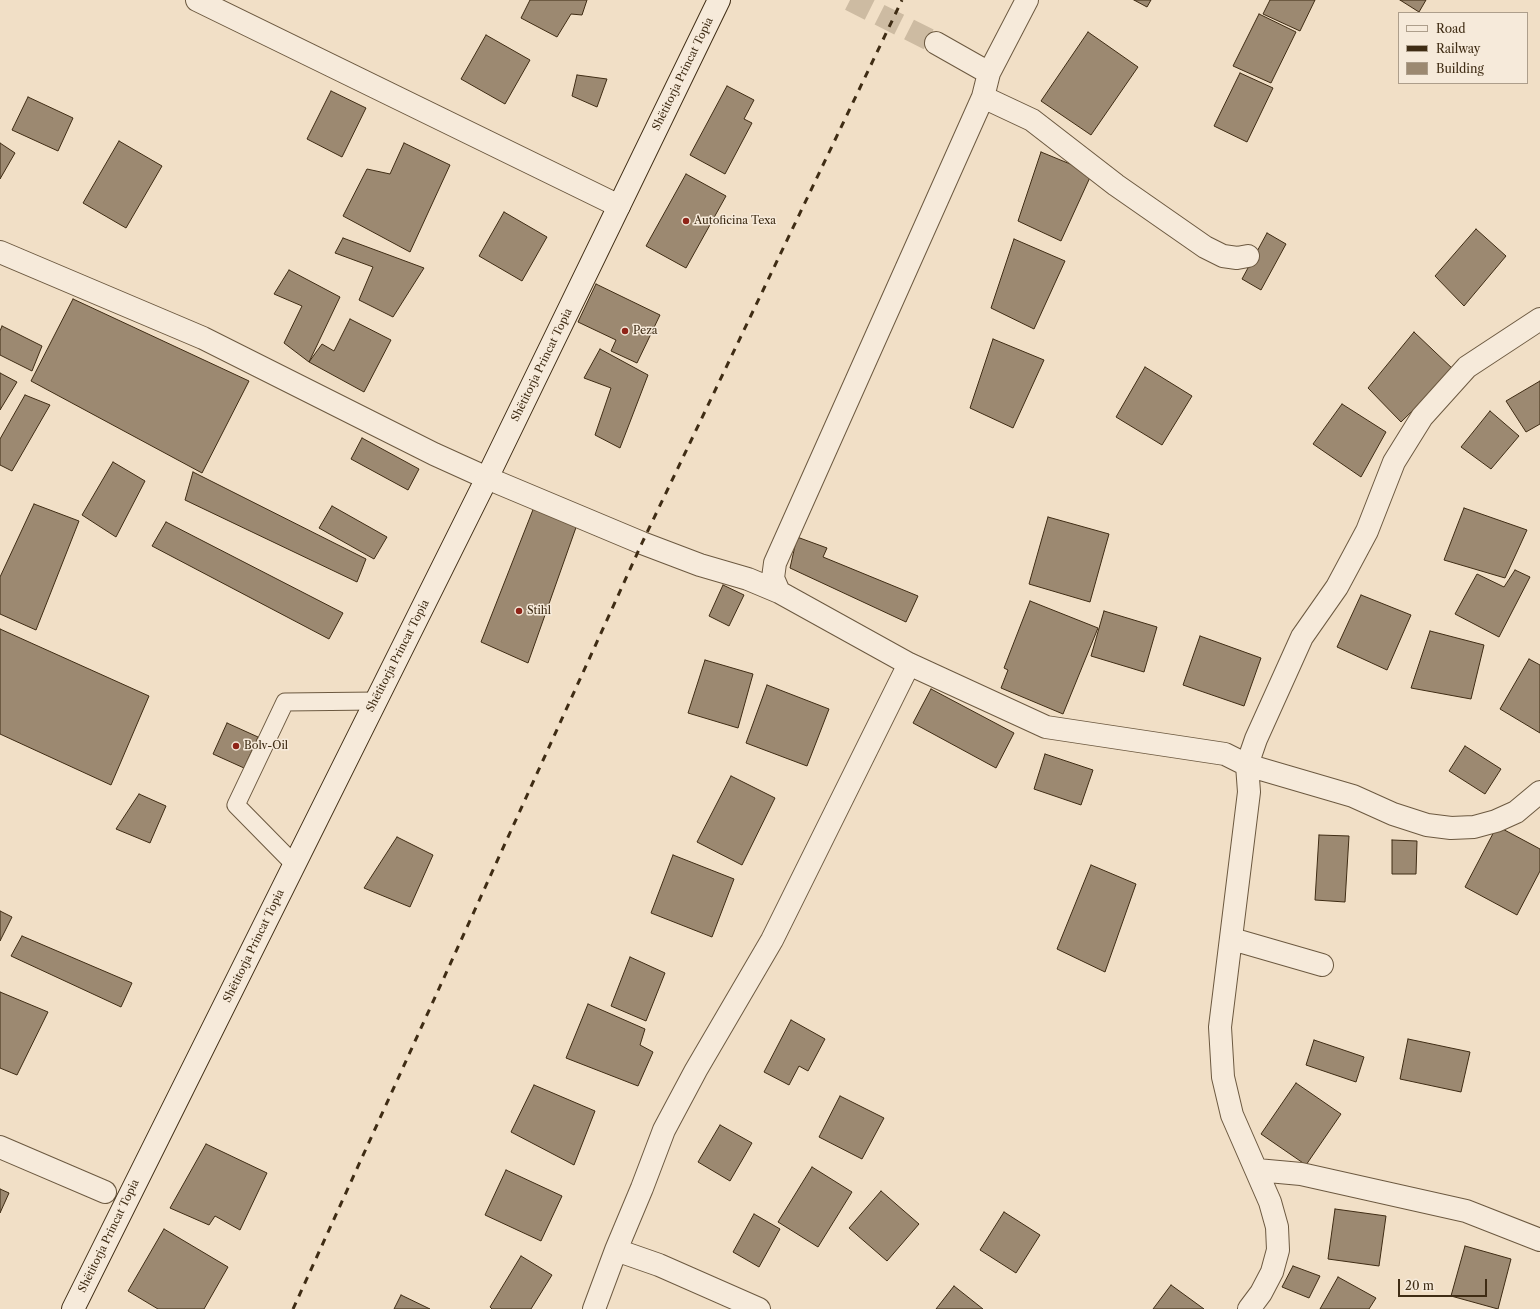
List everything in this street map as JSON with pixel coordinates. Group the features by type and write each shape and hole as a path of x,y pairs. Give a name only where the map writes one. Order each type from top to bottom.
{"street":[{"path":"197,0 619,206"},
{"name":"Shëtitorja Princat Topia","path":"73,1309 487,478 719,0"},
{"path":"779,592 773,578 776,563 983,97 989,73 1027,0"},
{"path":"936,43 989,73"},
{"path":"983,97 1032,120 1116,185 1205,247 1223,256 1237,258 1248,256"},
{"path":"0,252 203,338 434,454 487,478 642,543 700,564 748,579 779,592 910,664 1046,727 1225,754 1247,765 1353,796 1393,814 1427,825 1451,828 1474,827 1496,822 1516,812 1540,792"},
{"path":"1249,1309 1261,1293 1272,1272 1278,1250 1277,1227 1270,1202 1232,1115 1223,1077 1220,1027 1249,792 1247,765 1256,739 1302,637 1337,587 1360,545 1394,462 1422,417 1467,367 1540,319"},
{"path":"748,579 763,572 776,563"},
{"path":"594,1309 664,1130 696,1070 772,940 910,664"},
{"path":"1232,939 1322,965"},
{"path":"0,1147 105,1192"},
{"path":"1257,1170 1301,1174 1466,1211 1540,1240"},
{"path":"616,1250 659,1265 759,1309"}],"lane":[{"path":"294,864 236,805 285,702 376,701"}],"building":[{"path":"530,0 587,0 582,15 571,14 557,37 521,18"},
{"path":"1134,0 1151,0 1147,7"},
{"path":"1270,0 1315,0 1300,31 1263,14"},
{"path":"1400,0 1426,0 1419,12"},
{"path":"1259,14 1296,32 1271,83 1233,66"},
{"path":"1088,32 1138,67 1091,135 1041,101"},
{"path":"486,35 530,60 505,104 461,79"},
{"path":"1240,73 1273,88 1247,142 1214,126"},
{"path":"577,75 607,79 597,107 572,96"},
{"path":"727,86 754,100 744,119 752,123 725,174 690,155"},
{"path":"331,91 366,108 342,157 307,139"},
{"path":"28,97 73,118 58,151 12,130"},
{"path":"119,141 162,166 126,228 83,203"},
{"path":"0,143 15,153 0,179"},
{"path":"404,143 450,165 410,252 343,216 367,169 390,174"},
{"path":"1041,152 1092,173 1061,241 1018,221"},
{"name":"Autoficina Texa","path":"686,174 726,196 686,268 646,246"},
{"path":"504,212 547,237 522,281 479,256"},
{"path":"1476,229 1506,256 1464,306 1435,276"},
{"path":"1267,233 1286,244 1261,290 1242,279"},
{"path":"343,238 424,268 393,317 359,300 373,267 335,253"},
{"path":"1014,239 1065,261 1034,329 991,308"},
{"path":"289,270 340,297 309,362 284,343 302,306 274,294"},
{"name":"Peza","path":"596,284 660,315 637,363 611,351 616,340 578,322"},
{"path":"73,299 249,381 202,473 31,381"},
{"path":"350,319 391,340 364,392 309,362 322,344 334,351"},
{"path":"2,326 42,346 32,371 0,355 0,331"},
{"path":"1414,332 1454,370 1401,422 1368,388"},
{"path":"993,339 1044,360 1013,428 970,408"},
{"path":"600,349 648,375 620,448 595,435 611,388 584,378"},
{"path":"1145,367 1192,396 1162,445 1116,417"},
{"path":"0,373 17,382 0,410"},
{"path":"1540,381 1540,424 1526,432 1506,401"},
{"path":"25,395 50,405 12,471 0,465 0,439"},
{"path":"1342,404 1386,432 1361,477 1313,444"},
{"path":"1490,411 1519,436 1491,469 1461,447"},
{"path":"362,438 419,469 408,490 351,459"},
{"path":"113,462 145,481 116,537 82,515"},
{"path":"193,472 366,559 357,582 185,500"},
{"name":"Stihl","path":"536,502 579,519 528,663 481,642"},
{"path":"34,504 79,521 36,630 0,614 0,577"},
{"path":"332,506 387,537 374,559 319,528"},
{"path":"1464,508 1527,530 1505,578 1444,560"},
{"path":"1048,517 1109,534 1090,602 1029,584"},
{"path":"166,522 343,613 329,639 152,546"},
{"path":"797,537 827,548 823,557 918,596 906,622 790,568"},
{"path":"1515,570 1530,577 1499,637 1455,614 1477,574 1504,587"},
{"path":"723,585 744,595 729,626 709,616"},
{"path":"1361,595 1411,615 1387,670 1337,647"},
{"path":"1030,601 1098,628 1063,714 1001,688 1008,670 1004,668"},
{"path":"1104,611 1157,627 1144,672 1091,656"},
{"path":"0,629 149,696 111,785 0,734"},
{"path":"1430,631 1484,645 1471,699 1411,688"},
{"path":"1200,636 1261,658 1244,706 1183,685"},
{"path":"1529,659 1540,665 1540,733 1500,709"},
{"path":"705,660 753,674 738,728 688,713"},
{"path":"767,685 829,709 807,766 746,743"},
{"path":"931,689 1014,733 996,768 913,723"},
{"name":"Bolv-Oil","path":"227,723 258,737 244,768 213,754"},
{"path":"1465,746 1501,769 1485,794 1449,771"},
{"path":"1045,754 1093,770 1081,805 1034,789"},
{"path":"731,776 775,798 742,865 697,842"},
{"path":"139,794 166,806 150,843 116,829"},
{"path":"1497,826 1540,849 1540,871 1517,915 1465,887"},
{"path":"1319,835 1349,836 1345,902 1315,900"},
{"path":"397,837 433,855 410,907 364,888"},
{"path":"1392,840 1417,841 1416,874 1392,874"},
{"path":"673,855 734,879 712,937 651,913"},
{"path":"1091,865 1136,884 1105,972 1057,949"},
{"path":"0,911 12,917 0,941"},
{"path":"22,936 132,983 121,1007 11,956"},
{"path":"630,957 665,973 646,1021 611,1006"},
{"path":"0,992 48,1012 17,1075 0,1068"},
{"path":"588,1004 645,1029 640,1045 653,1052 638,1086 566,1058"},
{"path":"791,1020 825,1039 808,1071 799,1066 789,1085 764,1072"},
{"path":"1408,1039 1470,1052 1461,1092 1400,1079"},
{"path":"1314,1040 1364,1057 1356,1082 1306,1065"},
{"path":"1296,1083 1341,1114 1306,1165 1261,1134"},
{"path":"534,1085 595,1111 574,1165 511,1132"},
{"path":"840,1096 884,1118 862,1159 819,1137"},
{"path":"720,1125 752,1143 730,1181 698,1162"},
{"path":"206,1144 267,1173 240,1230 215,1216 209,1225 170,1208"},
{"path":"812,1167 852,1192 818,1247 778,1222"},
{"path":"506,1170 562,1196 541,1241 485,1215"},
{"path":"0,1189 9,1193 0,1213"},
{"path":"881,1191 919,1224 887,1261 849,1228"},
{"path":"1335,1209 1386,1216 1379,1266 1328,1259"},
{"path":"1004,1212 1040,1235 1016,1273 980,1250"},
{"path":"754,1214 780,1229 759,1267 733,1252"},
{"path":"164,1229 228,1267 204,1309 158,1309 128,1291"},
{"path":"1465,1246 1511,1259 1498,1309 1451,1296"},
{"path":"521,1256 552,1275 531,1309 492,1309 490,1307"},
{"path":"1293,1266 1320,1276 1309,1298 1282,1287"},
{"path":"1338,1277 1376,1298 1369,1309 1320,1309"},
{"path":"1171,1285 1204,1309 1153,1309"},
{"path":"954,1286 983,1309 936,1309"},
{"path":"401,1295 430,1309 394,1309"}],"tunnel":[{"path":"850,0 936,43"}],"railway":[{"path":"293,1309 642,543 902,0"}],"place":[{"name":"Autoficina Texa","path":"686,221"},
{"name":"Peza","path":"625,331"},
{"name":"Stihl","path":"519,611"},
{"name":"Bolv-Oil","path":"236,746"}]}
